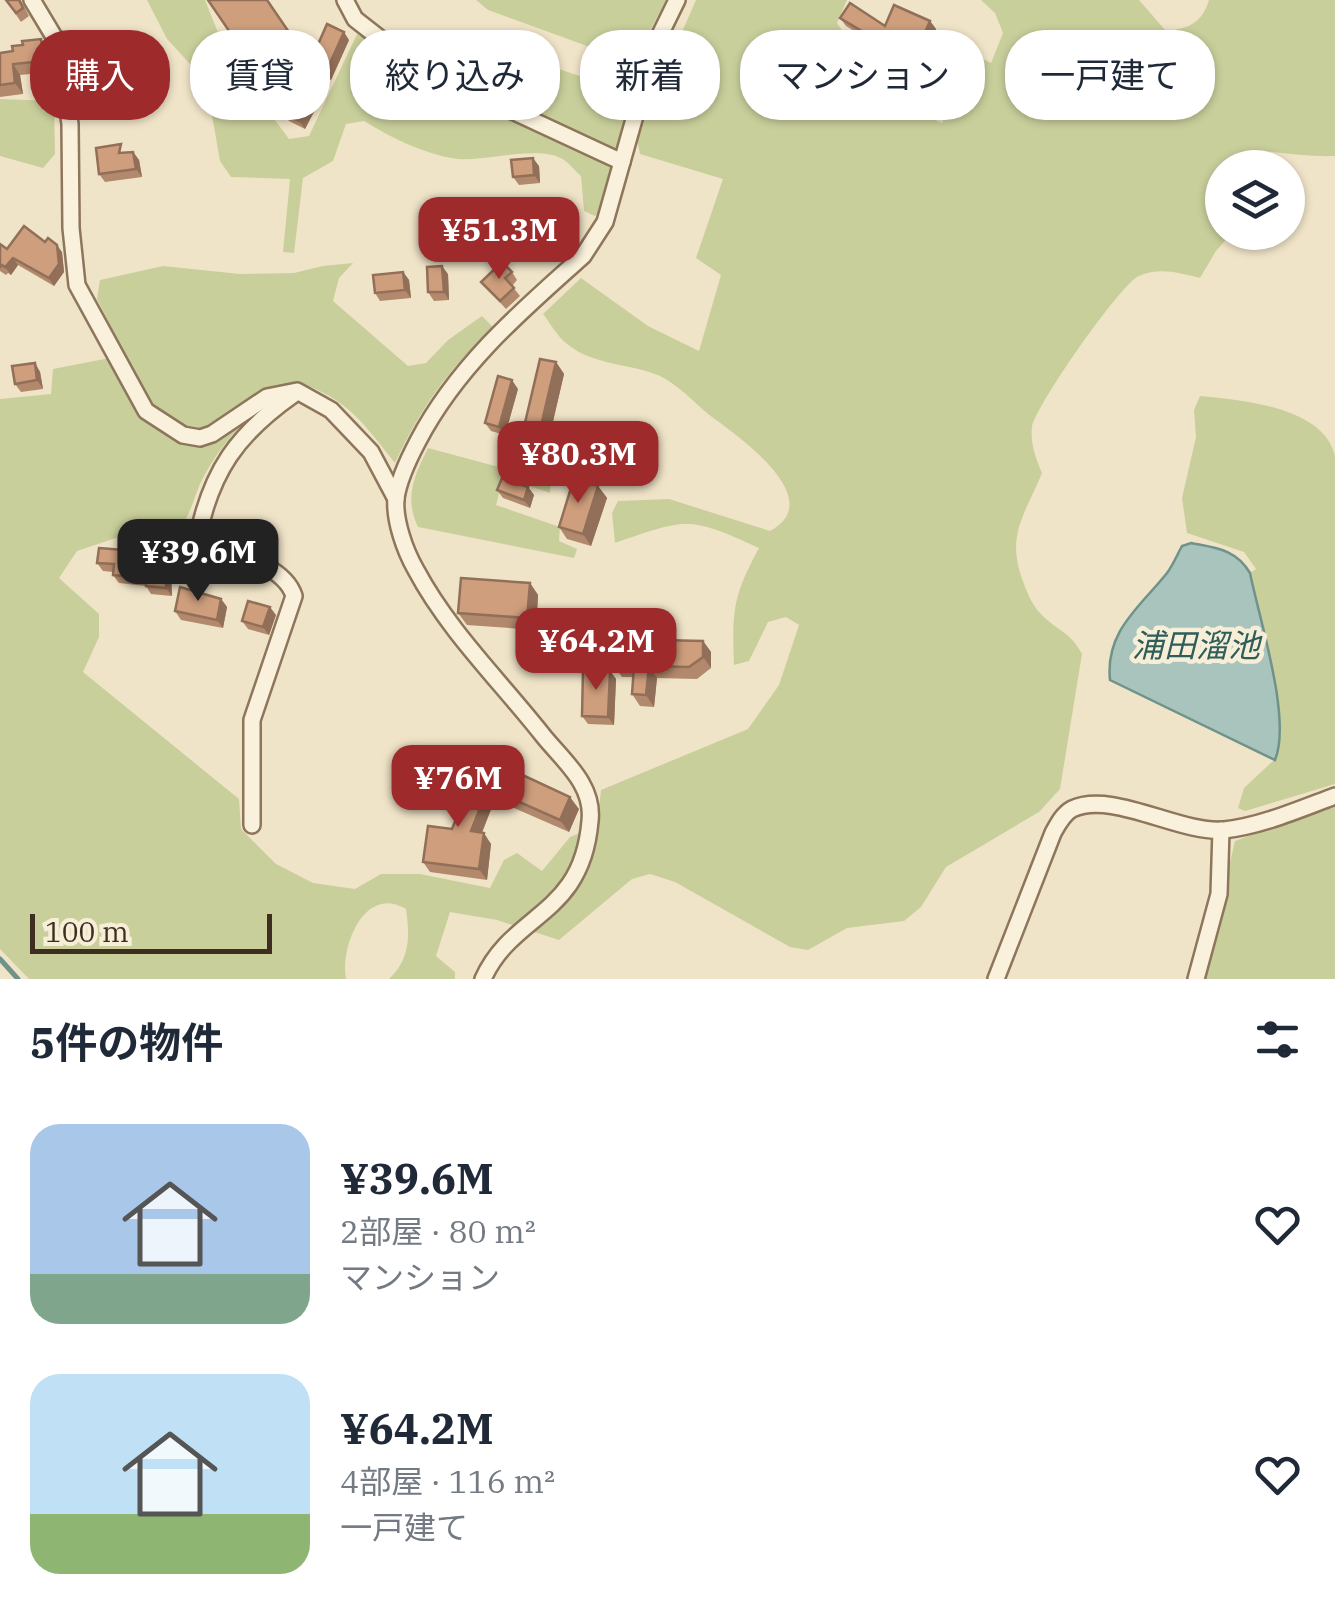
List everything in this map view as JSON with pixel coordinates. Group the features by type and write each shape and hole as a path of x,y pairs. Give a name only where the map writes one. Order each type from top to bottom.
{"street":[{"path":"32,0 59,45 70,124 68,181 77,285 146,411 182,434 200,438 267,396 297,392 317,399 348,426 372,452 396,498 406,548 416,571 476,657 576,773 591,804 585,854 569,888 506,947 483,979"},
{"path":"344,0 354,18 388,44 491,101 622,162"},
{"path":"396,498 412,454 448,389 492,340 584,256 595,241 605,222 655,45 677,0"},
{"path":"252,825 252,720 294,596 290,582 278,573 198,540 202,516 236,443 297,392"},
{"path":"996,979 1053,833 1074,808 1106,806 1221,830 1246,826 1335,796"},
{"path":"1196,979 1219,894 1221,830"}],"green space":[{"path":"147,0 205,0 217,30 190,30 190,64 170,42 170,30 162,30"},
{"path":"476,0 666,0 650,30 580,30 580,43 560,36 560,30 543,30 488,10"},
{"path":"696,0 847,0 837,23 842,30 740,30 740,120 942,123 985,120 985,60 991,63 1003,33 995,13 981,0 1139,0 1165,30 1005,30 1005,120 1215,120 1215,30 1174,30 1193,23 1209,0 1335,0 1335,156 1305,155 1305,150 1205,150 1205,250 1217,250 1200,278 1154,272 1129,284 1062,373 1032,427 1042,473 1019,527 1019,567 1037,609 1082,654 1060,789 1039,812 946,867 921,907 904,921 847,928 808,950 790,947 675,882 650,874 632,879 559,940 497,920 450,912 436,956 455,972 455,979 389,979 401,964 408,938 406,909 391,903 367,911 358,922 347,951 346,979 29,979 0,949 0,399 51,394 53,369 125,355 97,299 100,280 163,266 240,274 294,273 353,263 339,278 333,301 408,366 426,363 448,340 482,316 493,327 437,390 395,463 342,405 298,382 269,399 229,439 208,469 175,533 119,537 77,551 59,578 99,614 99,637 83,672 239,799 241,829 276,864 313,883 355,889 381,874 420,874 490,888 504,860 517,853 542,871 570,837 597,826 601,790 748,729 779,685 799,625 786,617 768,622 749,661 734,665 736,604 759,548 717,530 688,524 615,543 612,513 618,501 669,499 770,531 786,518 789,502 784,485 755,451 673,384 660,376 578,351 560,337 543,314 581,278 648,326 699,351 721,275 696,258 723,179 640,154 636,135 641,120 720,120 720,30 683,30"},
{"path":"350,49 350,120 560,120 560,69 580,76 580,120 624,120 603,209 595,216 584,211 581,176 554,155 527,153 457,159 408,144 364,121 346,124 333,161 303,178 294,253 283,252 290,179 231,177 220,161 213,120 275,120 289,139 309,136 317,120 330,120 330,91"},
{"path":"0,99 30,100 30,120 54,120 55,154 43,168 0,156"},
{"path":"1200,396 1258,404 1299,417 1328,440 1335,456 1335,784 1245,811 1238,808 1244,788 1274,760 1280,747 1272,668 1250,573 1256,569 1244,552 1187,533 1182,498 1196,437 1194,410"},
{"path":"428,448 551,481 550,493 504,477 496,505 560,527 559,541 577,549 574,558 418,527 412,487"},
{"path":"1335,804 1335,979 1203,979 1235,841"}],"water":[{"name":"浦田溜池","path":"1191,543 1232,554 1250,573 1277,695 1280,720 1275,760 1110,680 1113,647 1126,621 1167,573 1182,546"}],"building":[{"path":"6,0 19,0 23,8 16,13"},
{"path":"208,0 267,0 287,30 228,30"},
{"path":"850,3 885,26 894,5 930,21 926,30 860,30 840,18"},
{"path":"327,24 344,32 330,63 330,30 324,30"},
{"path":"30,40 30,62 13,64 15,83 0,85 0,53 13,51 12,46 23,45 22,41"},
{"path":"121,144 119,153 133,152 136,169 99,174 96,148"},
{"path":"533,158 534,175 513,177 511,160"},
{"path":"24,226 45,242 48,238 57,245 59,264 49,278 13,258 0,267 0,244 7,249"},
{"path":"502,262 512,272 505,278 514,288 500,301 481,282"},
{"path":"442,266 444,292 428,292 427,267"},
{"path":"403,272 405,290 375,293 373,275"},
{"path":"540,359 556,362 536,447 520,444"},
{"path":"35,363 37,380 15,384 12,366"},
{"path":"498,376 512,380 499,427 485,423"},
{"path":"502,478 528,487 524,500 497,490"},
{"path":"574,478 598,486 583,534 559,527"},
{"path":"99,548 136,551 135,563 166,566 166,588 146,586 146,578 113,575 114,564 97,563"},
{"path":"461,578 530,583 527,618 458,613"},
{"path":"180,587 221,599 217,620 175,611"},
{"path":"248,601 270,607 263,627 242,621"},
{"path":"614,639 703,641 703,657 689,667 649,666 646,695 632,694 634,666 614,666"},
{"path":"583,670 610,671 608,717 582,716"},
{"path":"516,772 570,797 560,820 506,796"},
{"path":"451,774 488,788 471,831 484,833 479,869 423,862 428,826 452,829 464,799 444,791"}],"waterway":[{"path":"0,959 18,979"}]}
